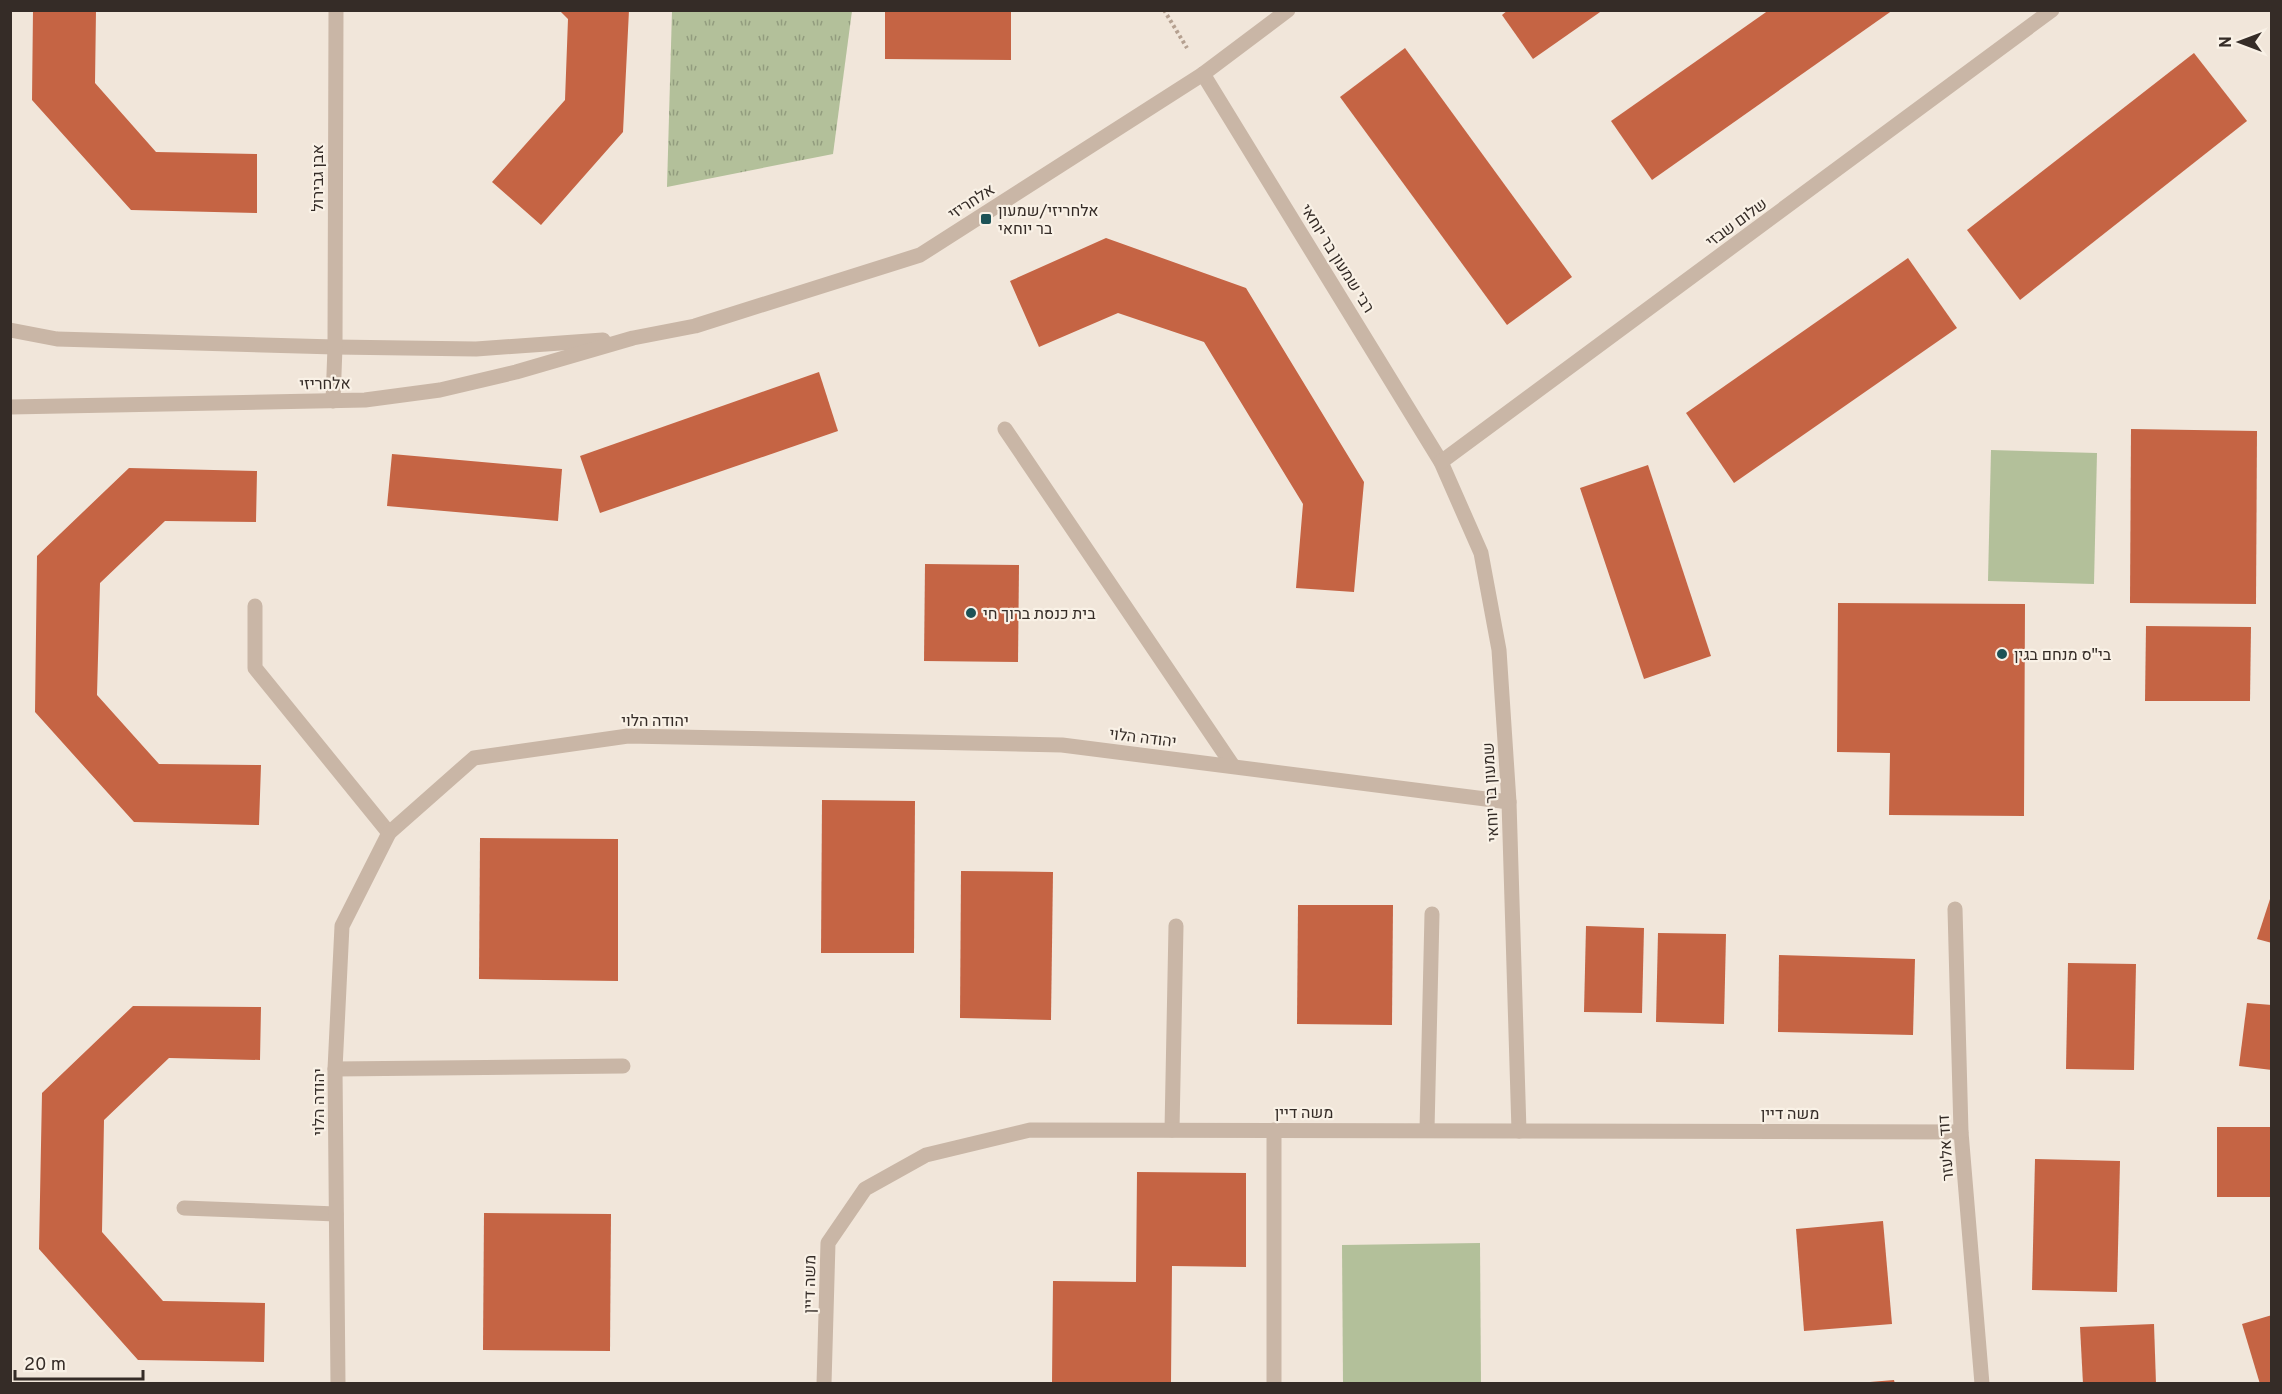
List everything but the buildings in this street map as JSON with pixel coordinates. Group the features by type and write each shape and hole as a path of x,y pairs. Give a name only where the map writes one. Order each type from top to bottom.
{"street":[{"name":"אבן גבירול","path":"333,401 336,10"},
{"name":"אלחריזי","path":"10,407 365,400 440,390 516,372 633,338 695,326 920,255 1203,74 1288,10"},
{"name":"שלום שבזי","path":"1441,462 2052,10"},
{"name":"רבי שמעון בר יוחאי","path":"1203,74 1441,462"},
{"name":"אלחריזי","path":"10,330 57,339 476,349 633,338"},
{"path":"1005,429 1233,766"},
{"name":"שמעון בר יוחאי","path":"1441,462 1481,554 1499,650 1509,802 1519,1131"},
{"path":"255,606 255,668 389,833"},
{"name":"יהודה הלוי","path":"338,1383 335,1069 342,926 389,833 474,758 628,736 1062,745 1509,802"},
{"name":"דוד אלעזר","path":"1955,909 1961,1132 1983,1383"},
{"path":"1427,1130 1432,914"},
{"path":"1172,1130 1176,926"},
{"path":"335,1069 623,1066"},
{"name":"משה דיין","path":"824,1383 828,1243 865,1189 926,1155 1030,1130 1961,1132"},
{"path":"1275,1130 1275,1383"},
{"path":"184,1208 336,1214"}],"path":[{"path":"1164,10 1203,74"}],"green space":[{"path":"672,11 852,11 833,154 667,187"},
{"path":"1991,450 2097,453 2094,584 1988,581"},
{"path":"1480,1243 1481,1383 1343,1383 1342,1245"}],"place":[{"name":"אלחריזי/שמעון בר יוחאי","path":"986,219"},
{"name":"בית כנסת ברוך חי","path":"971,613"},
{"name":"בי\"ס מנחם בגין","path":"2002,654"}]}
